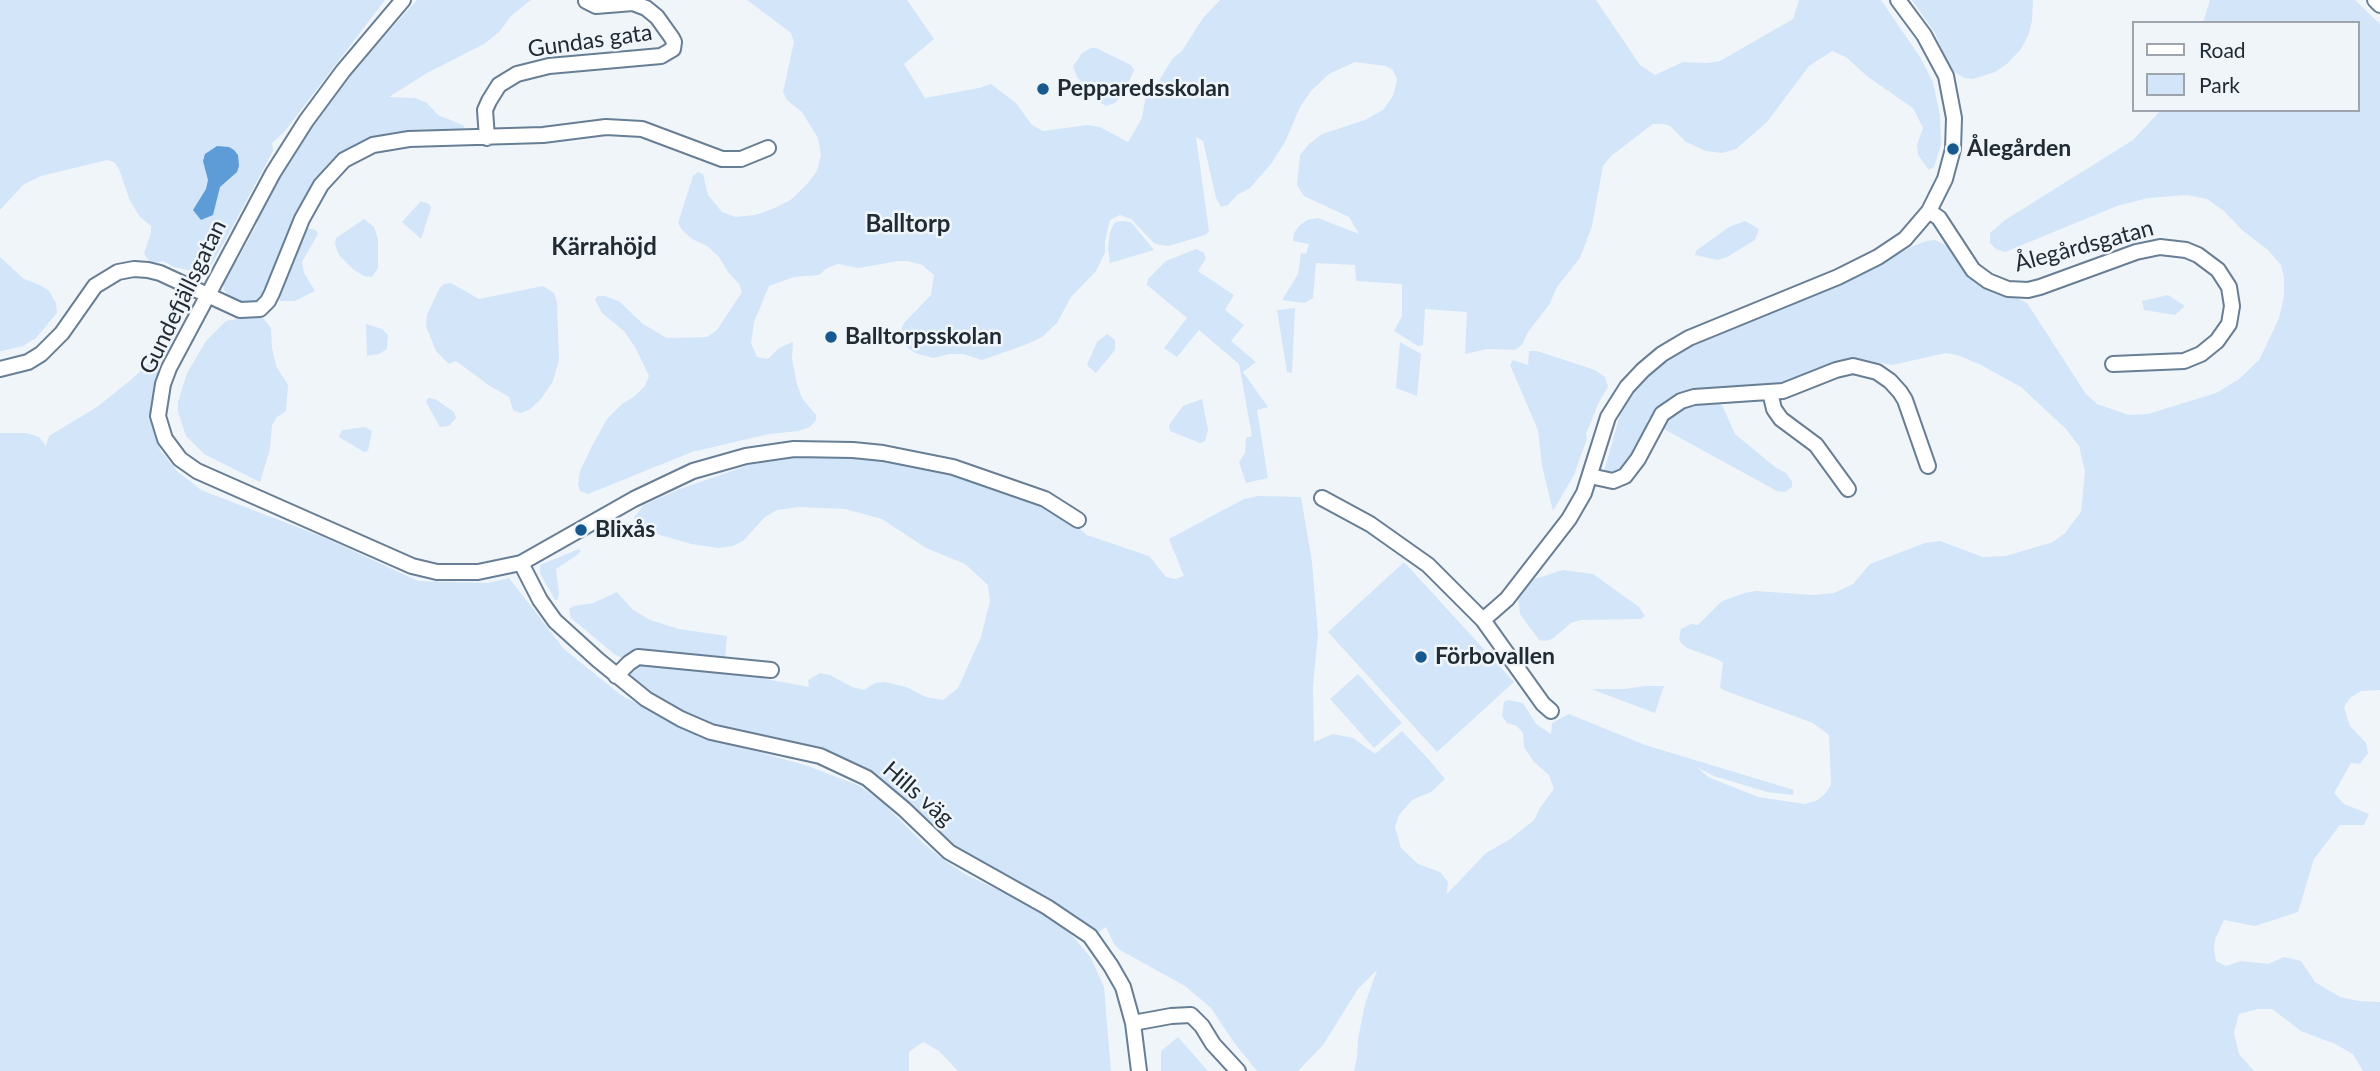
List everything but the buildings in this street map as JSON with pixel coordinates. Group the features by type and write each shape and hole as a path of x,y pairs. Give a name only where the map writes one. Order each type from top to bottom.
{"street":[{"name":"Gundefjällsgatan","path":"403,0 343,71 306,121 273,173 169,368 159,402 161,428 165,439 180,459 197,471 412,566 437,572 478,572 521,563 635,499 693,471 746,456 794,449 819,448 883,453 953,467 1045,499 1078,520"},
{"path":"1483,620 1507,599 1553,542 1577,506 1590,476 1608,417 1626,387 1652,362 1689,338 1838,277 1878,257 1905,239 1929,211 1945,179 1953,149 1954,118 1946,76 1924,35 1898,0"},
{"path":"2375,0 2380,5"},
{"name":"Gundas gata","path":"487,138 485,110 488,101 499,85 517,74 549,66 661,56 673,49 672,38 657,17 646,8 633,3 596,6 586,1"},
{"path":"0,369 28,362 41,354 62,333 95,286 118,272 134,269 160,273 240,310 253,311 264,306 311,200 332,172 358,151 373,145 410,139 543,135 625,127 657,134 722,159 741,159 768,148"},
{"name":"Ålegårdsgatan","path":"1929,211 1939,218 1973,270 1988,281 2008,289 2028,290 2040,287 2136,252 2160,247 2186,250 2217,270 2229,287 2232,306 2228,324 2217,341 2201,354 2184,361 2113,364"},
{"path":"1590,476 1613,481 1625,476 1633,467 1659,418 1676,403 1694,397 1789,390 1853,366 1877,372 1895,386 1905,400 1928,466"},
{"path":"1770,392 1774,409 1781,419 1816,445 1848,489"},
{"path":"1322,498 1421,559 1466,600 1551,711"},
{"path":"521,563 540,600 555,621 617,676 638,657 771,670"},
{"name":"Hills väg","path":"617,676 658,706 711,732 820,757 867,778 905,809 949,852 1047,907 1090,936 1123,987 1133,1023 1139,1071"},
{"path":"1133,1023 1191,1015 1238,1071"}],"green space":[{"path":"0,0 385,0 284,132 272,143 273,151 227,237 210,267 200,273 174,267 163,261 153,263 147,259 144,253 151,226 140,217 130,201 114,162 107,160 41,176 23,185 0,210"},
{"path":"417,0 531,0 484,44 427,73 389,97 415,98 427,103 438,115 463,125 465,132 338,159 260,302 246,306 232,300 224,290 222,280 226,271 238,259 257,224 256,214 291,152 346,79"},
{"path":"747,0 907,0 934,39 904,64 925,98 991,84 1016,103 1032,125 1043,131 1087,125 1100,127 1128,142 1142,118 1146,95 1155,97 1156,86 1173,58 1182,51 1203,18 1220,0 1596,0 1640,65 1655,75 1683,62 1720,61 1793,19 1799,0 1881,0 1920,57 1933,82 1940,116 1941,144 1934,167 1929,170 1918,155 1917,145 1923,128 1913,108 1868,77 1846,57 1832,51 1809,66 1767,122 1736,149 1722,153 1706,151 1686,142 1670,126 1653,124 1611,156 1603,166 1592,226 1580,258 1557,287 1549,305 1528,332 1522,345 1515,350 1487,349 1465,354 1467,312 1425,309 1423,345 1418,346 1394,331 1402,316 1402,284 1356,281 1355,265 1316,263 1313,298 1305,303 1282,300 1298,274 1301,253 1306,254 1309,244 1293,241 1299,226 1307,220 1318,218 1359,234 1349,217 1304,196 1297,185 1300,155 1309,144 1322,134 1365,120 1383,110 1393,96 1397,80 1393,70 1386,66 1355,62 1329,74 1311,91 1271,164 1250,188 1237,195 1228,205 1221,207 1216,198 1203,141 1196,137 1209,231 1205,235 1169,246 1155,244 1131,219 1120,215 1110,220 1105,253 1096,271 1071,297 1057,323 1042,337 1025,345 982,360 963,354 933,358 915,353 904,345 900,333 904,323 931,295 934,275 922,265 908,261 858,268 838,264 819,275 794,277 769,286 754,322 751,343 757,357 768,359 779,348 793,342 792,359 797,384 802,398 816,415 816,420 810,427 692,452 588,494 580,491 578,484 580,471 592,446 607,419 645,386 649,376 624,331 602,313 595,299 605,296 620,302 643,324 667,338 707,337 717,330 742,292 719,257 707,246 692,239 678,223 693,176 698,172 703,174 708,195 722,212 736,217 755,215 792,199 817,171 821,155 818,138 802,112 787,100 783,92 794,42 791,33"},
{"path":"1912,0 2033,0 2032,21 2021,49 2008,63 1995,72 1973,79 1964,78 1950,69 1935,33"},
{"path":"2210,0 2355,0 2380,24 2380,690 2361,691 2350,698 2344,707 2350,726 2366,743 2368,753 2360,764 2351,763 2334,793 2344,804 2369,814 2364,825 2340,825 2314,859 2298,912 2255,926 2224,920 2215,940 2214,950 2216,961 2226,966 2241,961 2268,964 2284,957 2301,961 2315,982 2340,997 2380,1002 2380,1071 2363,1071 2353,1054 2301,1031 2272,1009 2258,1009 2239,1014 2234,1033 2239,1054 2254,1071 1354,1071 1365,1004 1377,970 1358,989 1323,1045 1298,1071 1257,1071 1211,1008 1185,986 1120,950 1106,927 1097,933 950,845 900,796 877,778 854,764 820,751 706,725 644,692 630,675 633,668 647,664 756,674 765,679 809,687 808,680 820,673 864,690 875,683 885,682 906,687 926,697 943,700 958,688 981,637 990,601 988,585 965,564 926,548 882,519 845,509 799,507 777,510 765,517 743,541 719,548 691,544 643,530 636,523 634,517 644,505 680,489 749,465 795,457 845,457 902,463 1003,488 1047,503 1087,535 1149,556 1166,577 1175,579 1184,576 1169,539 1244,499 1258,496 1301,497 1312,562 1318,634 1313,686 1314,742 1333,734 1353,738 1375,754 1402,731 1431,762 1445,779 1431,792 1412,800 1399,815 1395,827 1401,848 1418,864 1440,872 1448,882 1447,894 1486,853 1509,840 1534,820 1554,789 1549,775 1534,762 1524,747 1523,733 1517,726 1507,723 1502,716 1504,702 1508,700 1523,703 1536,724 1551,734 1552,723 1569,714 1645,745 1794,790 1793,795 1767,792 1714,776 1697,767 1708,777 1758,797 1804,804 1816,801 1831,785 1829,735 1813,723 1723,690 1720,687 1723,663 1687,648 1679,639 1681,629 1691,624 1698,625 1722,601 1745,593 1834,593 1853,584 1870,564 1925,543 1940,541 1983,557 2006,556 2053,542 2065,533 2081,512 2085,471 2079,446 2066,429 2021,387 1981,365 1946,353 1892,365 1848,360 1799,380 1781,384 1688,392 1660,407 1646,422 1650,422 1650,426 1639,449 1616,476 1604,471 1622,408 1643,379 1684,350 1847,282 1911,247 1935,240 1950,247 1970,277 1978,284 2027,303 2086,394 2097,404 2129,415 2148,414 2216,393 2238,380 2259,360 2279,318 2284,297 2284,278 2281,265 2268,250 2207,199 2187,195 2148,198 2117,206 2005,252 1990,243 1990,233 2005,220 2133,140 2159,112 2359,112 2359,21 2204,21"},
{"path":"1091,48 1131,65 1134,70 1125,91 1115,103 1106,106 1101,103 1077,77 1073,66 1082,53"},
{"path":"421,201 429,204 431,208 421,239 402,222"},
{"path":"364,219 374,227 378,239 378,268 372,277 354,270 339,255 335,244 336,238"},
{"path":"1745,221 1759,229 1755,240 1718,260 1695,255 1696,251 1729,227"},
{"path":"1115,222 1131,222 1154,250 1110,263 1110,232"},
{"path":"307,228 316,230 318,234 302,262 304,273 315,291 295,301 280,301 277,294 302,233"},
{"path":"1196,249 1204,253 1206,258 1198,271 1234,295 1225,310 1244,325 1231,341 1256,362 1243,372 1268,407 1257,410 1268,478 1246,483 1239,462 1245,453 1246,438 1252,436 1239,364 1199,330 1177,357 1164,348 1187,318 1147,285 1148,279 1166,261"},
{"path":"0,257 24,279 49,291 56,303 57,313 36,338 23,346 2,351 0,351"},
{"path":"451,283 479,299 543,286 554,293 557,302 559,360 553,381 541,399 529,410 520,413 513,410 509,397 456,361 449,364 436,351 426,326 427,315 439,289 444,284"},
{"path":"2168,295 2185,306 2175,315 2144,310 2142,301"},
{"path":"1295,308 1292,373 1287,372 1277,310"},
{"path":"262,317 271,328 276,366 288,385 286,411 277,417 272,425 270,449 260,482 204,454 186,436 178,412 178,402 187,373 206,341 226,321"},
{"path":"366,324 382,329 388,335 387,349 379,354 367,356"},
{"path":"1107,334 1115,340 1115,350 1096,373 1087,365 1097,342"},
{"path":"1400,342 1421,354 1417,396 1396,388"},
{"path":"1529,351 1537,351 1595,370 1605,377 1608,387 1586,434 1587,439 1574,475 1553,511 1542,466 1538,430 1510,365 1513,360 1528,365"},
{"path":"159,353 159,370 152,401 152,427 160,450 177,471 201,490 323,537 418,581 488,583 509,578 564,649 621,695 680,727 708,738 808,766 860,786 883,803 945,861 1065,927 1091,958 1104,987 1111,1071 958,1071 939,1051 923,1042 909,1052 909,1071 0,1071 0,433 26,433 39,437 46,446 49,436 97,407"},
{"path":"428,398 435,399 454,412 456,418 449,426 440,427 426,402"},
{"path":"1202,399 1208,430 1205,441 1200,443 1170,431 1169,425 1183,406"},
{"path":"1692,402 1715,402 1722,405 1735,434 1786,473 1792,481 1792,487 1785,492 1777,491 1662,428 1666,418"},
{"path":"365,427 372,431 368,451 364,452 339,437 342,430"},
{"path":"579,549 581,551 577,555 556,569 559,593 558,600 555,600 540,573 540,565"},
{"name":"Förbovallen","path":"1404,562 1514,682 1437,752 1328,632"},
{"path":"1563,570 1593,574 1639,607 1645,616 1641,619 1581,620 1571,623 1552,639 1539,640 1520,614 1518,597 1534,579"},
{"path":"617,592 632,609 650,620 679,629 727,636 725,660 622,658 614,654 571,618 569,609 593,603"},
{"path":"1358,674 1402,723 1374,748 1330,699"},
{"path":"1664,686 1655,713 1591,689 1625,689"},
{"path":"1178,1037 1208,1071 1161,1071 1161,1051"}],"water":[{"path":"217,146 234,150 238,155 239,166 237,172 220,187 213,215 201,220 193,210 206,189 208,180 203,161 205,154"}],"place":[{"name":"Pepparedsskolan","path":"1043,89"},
{"name":"Ålegården","path":"1953,149"},
{"name":"Balltorpsskolan","path":"831,337"},
{"name":"Blixås","path":"581,530"},
{"name":"Förbovallen","path":"1421,657"}],"district":[{"name":"Balltorp","path":"908,224"},
{"name":"Kärrahöjd","path":"604,247"}]}
